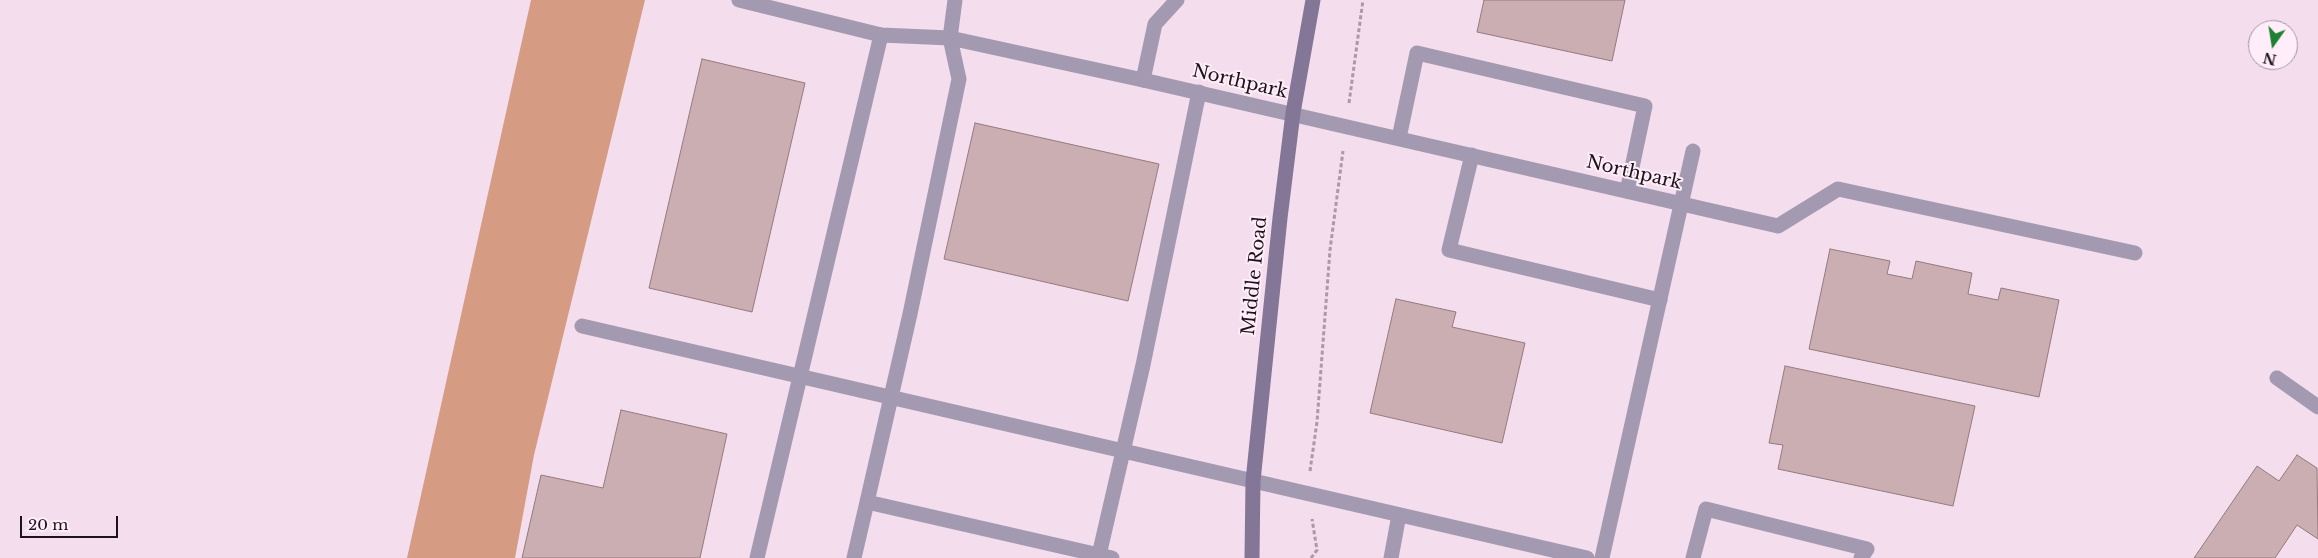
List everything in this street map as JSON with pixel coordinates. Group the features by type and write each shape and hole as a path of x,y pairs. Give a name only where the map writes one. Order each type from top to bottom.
{"street":[{"name":"Northpark","path":"739,0 881,35 950,38 1199,92 1778,226 1838,189 2135,253"},
{"path":"854,558 912,304 959,79 950,38 955,0"},
{"path":"1143,80 1155,24 1177,0"},
{"name":"Middle Road","path":"1252,558 1253,481 1293,113 1313,0"},
{"path":"758,558 799,375 881,35"},
{"path":"1399,138 1417,53 1645,106 1627,191"},
{"path":"867,502 1105,556 1123,450 1143,365 1199,92"},
{"path":"1602,558 1693,151"},
{"path":"1472,155 1449,250 1660,300"},
{"path":"582,326 1586,558"},
{"path":"2278,378 2318,408"},
{"path":"1693,558 1706,509 1867,549 1861,558"},
{"path":"1391,558 1399,515"}],"path":[{"path":"1311,558 1317,550 1307,494 1317,422 1330,250 1363,0"}],"shaded area":[{"path":"531,0 645,0 534,455 515,558 407,558"}],"building":[{"path":"1484,0 1625,0 1612,61 1477,32"},
{"path":"702,59 805,83 752,312 649,288"},
{"path":"975,123 1159,164 1128,301 944,259"},
{"path":"1830,249 1890,261 1887,274 1912,279 1916,261 1972,273 1968,294 1998,300 2001,288 2059,300 2039,397 1809,349"},
{"path":"1396,299 1456,312 1452,327 1525,343 1502,443 1370,413"},
{"path":"1785,366 1975,406 1953,506 1778,469 1783,445 1769,443"},
{"path":"621,410 727,434 700,558 522,558 541,475 603,488"},
{"path":"2297,455 2317,468 2318,539 2297,525 2275,558 2194,558 2257,466 2279,481"}]}
